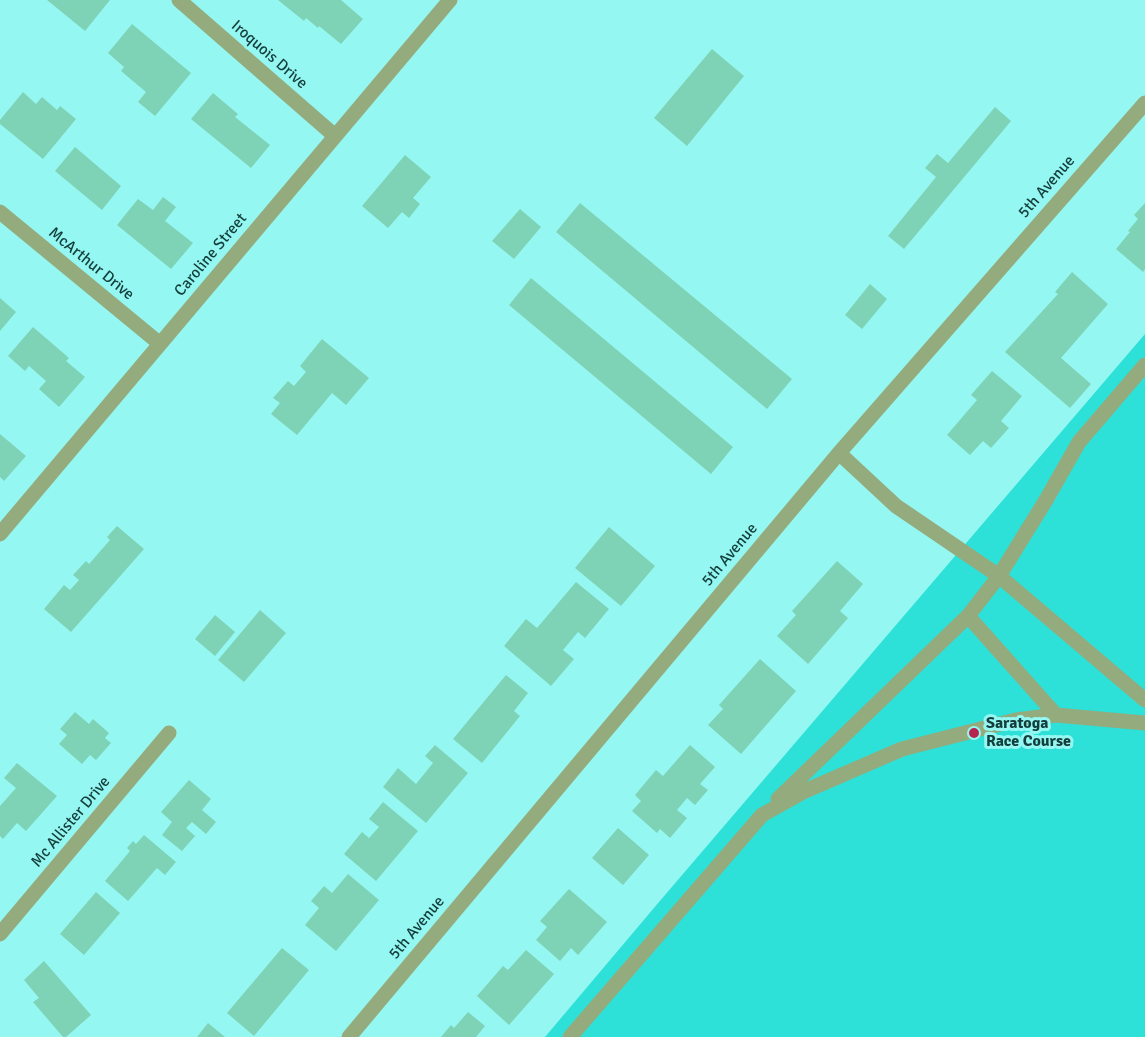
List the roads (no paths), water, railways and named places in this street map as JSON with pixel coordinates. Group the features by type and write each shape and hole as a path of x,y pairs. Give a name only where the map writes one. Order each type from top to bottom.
{"street":[{"name":"Iroquois Drive","path":"179,0 335,136"},
{"name":"Caroline Street","path":"0,534 450,0"},
{"name":"5th Avenue","path":"349,1037 839,453 1145,103"},
{"name":"McArthur Drive","path":"0,212 159,343"},
{"path":"570,1037 762,815 968,616 999,576 1079,442 1145,365"},
{"path":"839,453 896,506 999,576 1145,700"},
{"path":"968,616 1056,715"},
{"path":"762,815 804,791 902,749 1016,720 1056,715 1145,723"},
{"name":"Mc Allister Drive","path":"0,934 169,733"}],"place":[{"name":"Saratoga Race Course","path":"974,733"}]}
